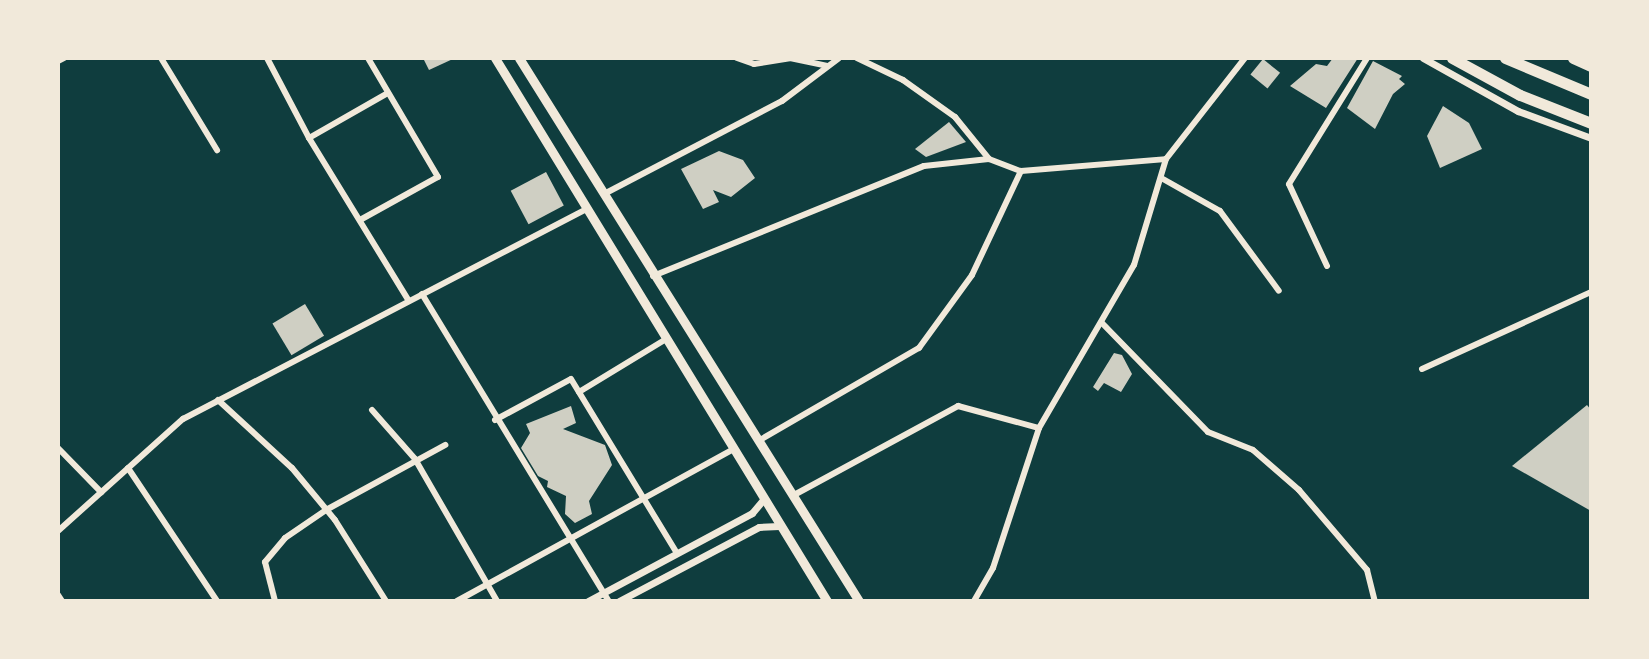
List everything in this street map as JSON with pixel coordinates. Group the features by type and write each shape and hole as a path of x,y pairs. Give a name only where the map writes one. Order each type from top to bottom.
{"highway":[{"path":"1452,58 1520,95 1591,123"},
{"path":"1505,58 1591,94"},
{"path":"1573,58 1591,66"}],"main road":[{"path":"495,58 584,210 827,601"},
{"path":"519,58 602,196 760,440 859,601"}],"street":[{"path":"58,61 64,58"},
{"path":"161,58 217,150"},
{"path":"269,58 309,138 409,301"},
{"path":"360,220 438,177 368,58"},
{"path":"737,58 754,64 790,58 828,67"},
{"path":"602,196 782,101 839,58"},
{"path":"857,58 903,80 955,117 989,159"},
{"path":"974,601 993,568 1039,428 1134,265 1163,179 1166,159 1245,58"},
{"path":"1327,266 1289,184 1367,58"},
{"path":"1423,58 1518,111 1591,138"},
{"path":"309,138 388,93"},
{"path":"653,276 924,166 989,159 1021,171 1166,159"},
{"path":"760,440 919,348 972,275 1021,171"},
{"path":"1163,179 1220,211 1279,291"},
{"path":"58,531 183,419 584,210"},
{"path":"1422,369 1591,292"},
{"path":"422,294 495,420 609,601"},
{"path":"1102,323 1208,432 1253,450 1299,490 1367,570 1375,601"},
{"path":"579,392 666,339"},
{"path":"495,420 571,379 677,553"},
{"path":"218,400 292,468 326,510 386,601"},
{"path":"794,495 958,406 1039,428"},
{"path":"372,410 415,459 497,601"},
{"path":"275,601 265,562 285,538 326,510 445,445"},
{"path":"58,448 101,492"},
{"path":"457,601 641,496 734,449"},
{"path":"128,468 217,601"},
{"path":"588,601 752,513 763,500"},
{"path":"619,601 754,529 779,526"},
{"path":"58,595 62,601"}],"building":[{"path":"423,58 455,58 429,70"},
{"path":"1333,58 1358,58 1326,108 1290,86 1316,64 1327,66"},
{"path":"1263,59 1280,73 1268,88 1250,75"},
{"path":"1373,61 1402,76 1399,79 1405,84 1393,94 1375,129 1347,108"},
{"path":"1443,106 1469,123 1482,149 1440,168 1427,136"},
{"path":"949,122 966,142 926,157 915,149"},
{"path":"719,151 743,160 755,178 731,197 713,190 719,202 703,209 681,169"},
{"path":"546,172 564,206 529,224 511,191"},
{"path":"305,304 324,336 291,355 272,324"},
{"path":"1114,353 1122,355 1132,374 1121,392 1104,383 1098,391 1093,387"},
{"path":"1587,405 1591,410 1591,511 1512,466"},
{"path":"571,406 576,423 563,429 605,445 612,465 589,501 592,514 575,523 565,514 566,496 547,487 548,481 538,476 521,448 530,433 526,424"}]}
